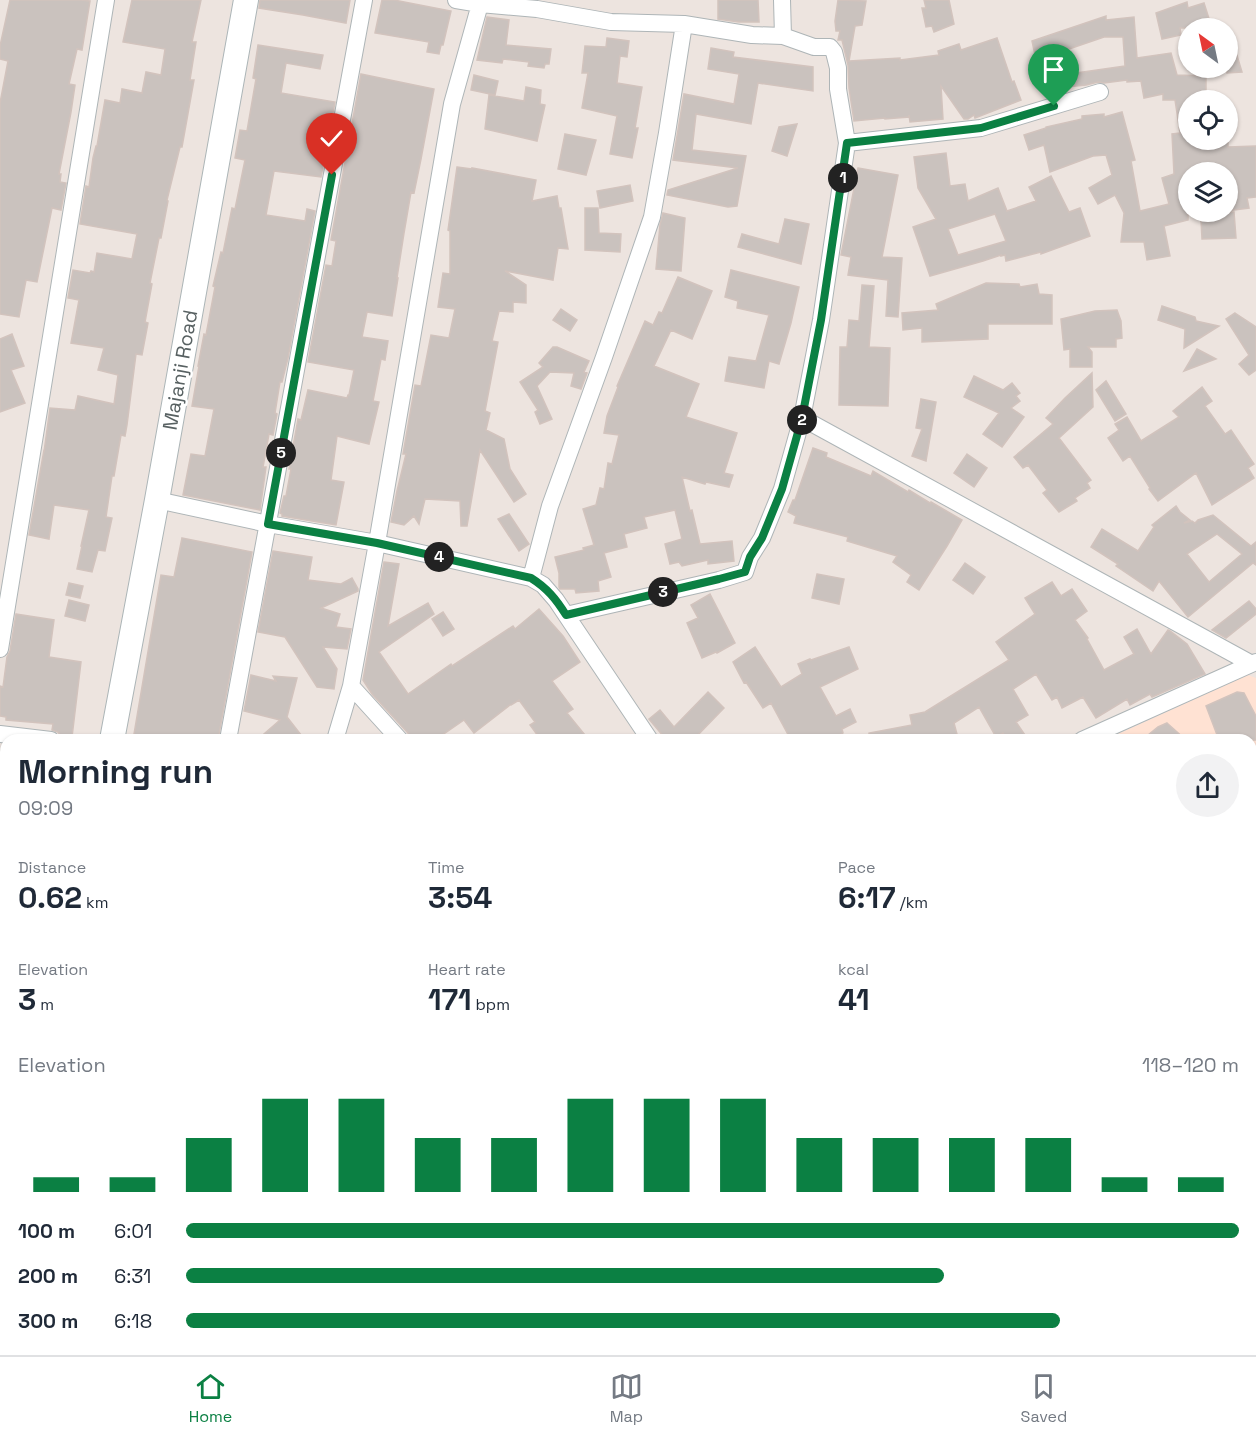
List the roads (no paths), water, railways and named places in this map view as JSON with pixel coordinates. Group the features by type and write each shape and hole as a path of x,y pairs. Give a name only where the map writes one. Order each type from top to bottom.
{"main road":[{"name":"Majanji Road","path":"113,734 246,0"}],"street":[{"path":"0,649 106,0"},
{"path":"229,734 364,0"},
{"path":"456,0 537,9 611,22 684,24 752,35 783,36 814,47 830,47 834,52 838,68 838,89 847,143 821,320 802,418 782,489 762,538 750,557 745,572 566,615"},
{"path":"782,0 783,36"},
{"path":"337,734 351,686 452,104 480,4"},
{"path":"531,578 550,506 652,218 668,133 684,24"},
{"path":"847,143 981,128 1100,92"},
{"path":"802,418 1253,662"},
{"path":"157,500 268,524 377,543 531,578 543,585 556,600 646,734"},
{"path":"1095,734 1253,662"},
{"path":"351,686 395,734"}]}
